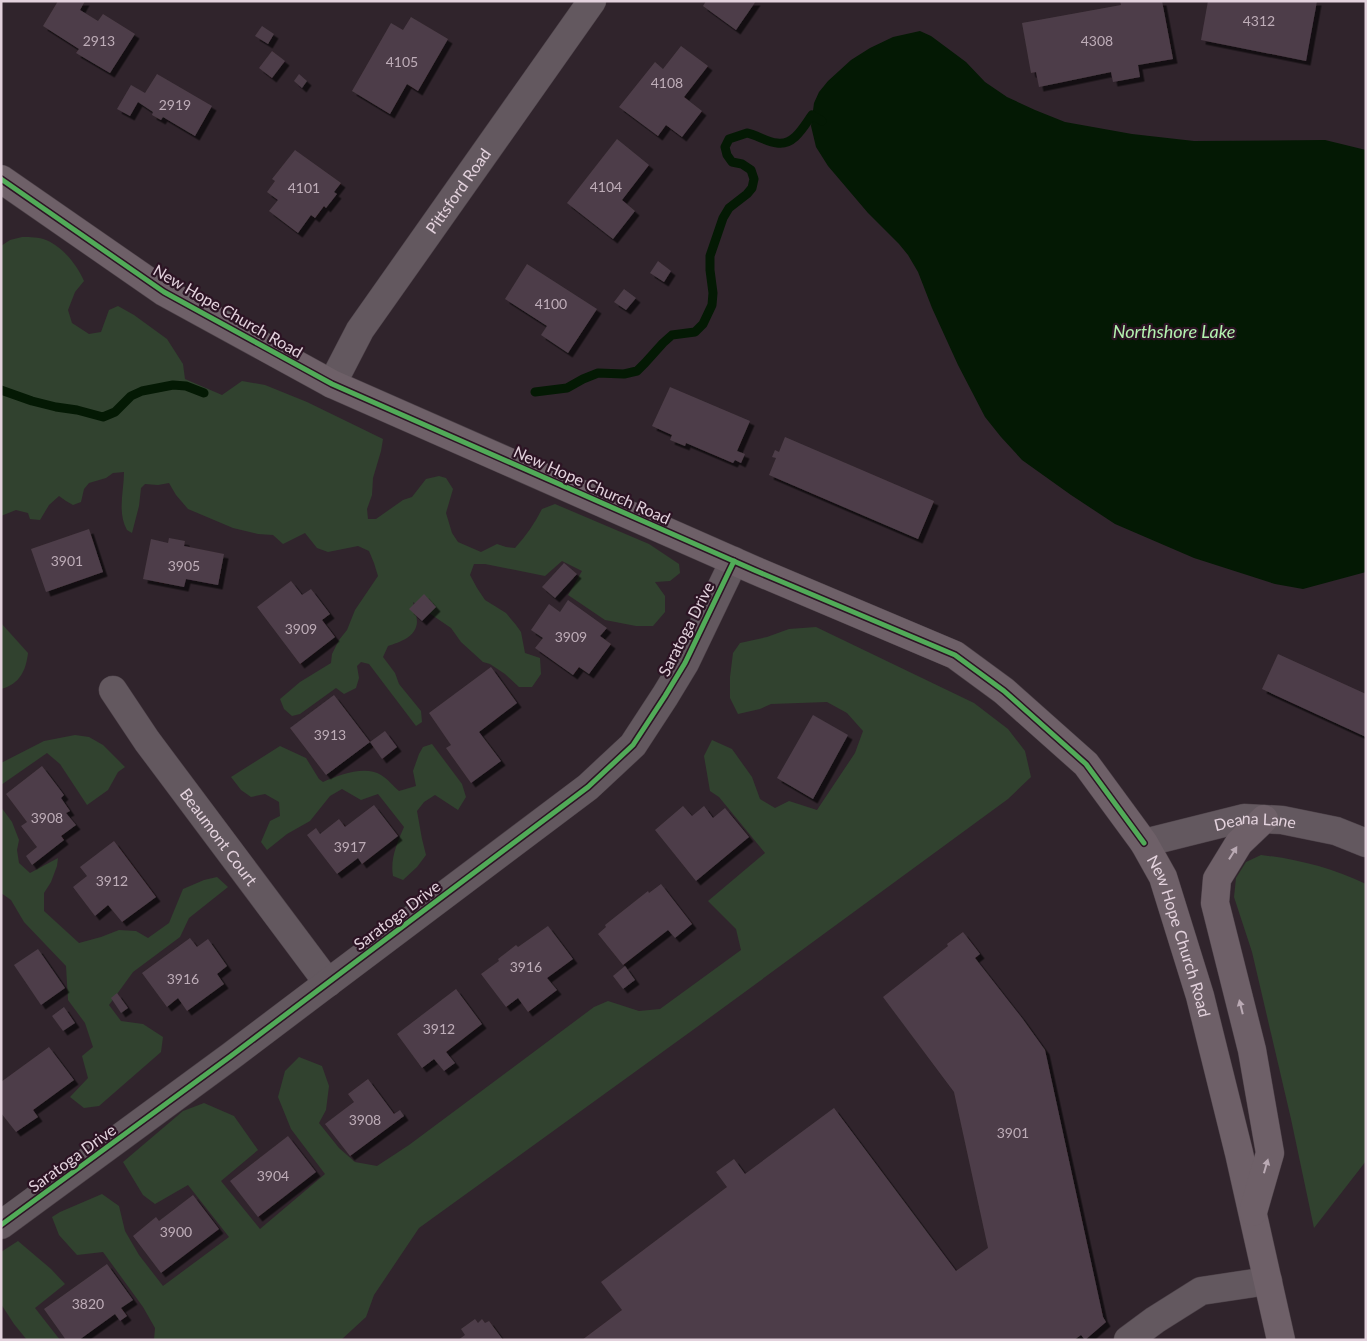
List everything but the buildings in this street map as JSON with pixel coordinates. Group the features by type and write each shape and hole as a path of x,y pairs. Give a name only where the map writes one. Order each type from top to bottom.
{"main road":[{"name":"New Hope Church Road","path":"1,179 164,292 332,384 734,561 955,655 1004,691 1086,764 1144,842 1163,878 1200,996 1281,1340"},
{"path":"1252,1213 1270,1153 1252,1050 1215,904 1217,879 1240,842 1264,819"}],"street":[{"name":"Pittsford Road","path":"332,384 360,330 592,1"},
{"name":"Saratoga Drive","path":"1,1225 217,1067 588,788 633,744 665,696 685,663 734,561"},
{"name":"Beaumont Court","path":"113,690 147,742 328,982"},
{"name":"Deana Lane","path":"1144,842 1244,818 1282,820 1336,831 1366,843"},
{"path":"1128,1340 1155,1320 1201,1291 1268,1281"}],"shaded area":[{"path":"22,237 40,238 52,243 64,252 78,269 84,281 75,292 68,310 72,323 89,334 101,332 109,310 118,306 167,339 183,364 185,379 222,395 242,381 265,385 307,402 383,439 373,478 372,495 367,509 368,519 376,519 403,500 412,497 426,479 439,476 446,478 453,489 446,513 452,533 458,542 481,552 497,544 515,548 530,529 542,509 555,504 649,544 679,564 680,573 670,581 655,582 665,596 665,612 653,626 636,626 605,620 568,595 582,571 562,561 545,576 485,564 474,564 470,575 485,600 506,613 516,625 521,632 525,653 540,658 541,674 532,687 519,687 505,674 490,664 483,662 461,642 451,628 413,602 417,617 414,632 407,638 388,646 383,657 395,673 399,684 421,711 422,722 416,726 369,664 361,662 357,666 359,678 356,688 344,694 336,688 300,714 292,716 284,709 280,699 300,682 331,663 332,654 347,630 355,610 378,576 369,551 358,546 328,552 317,548 305,533 283,544 273,535 258,534 233,528 188,509 169,483 158,485 145,484 141,488 139,506 132,533 127,530 122,516 124,472 113,473 106,478 89,483 84,489 81,502 73,505 59,496 49,505 40,520 30,519 28,513 16,510 1,516 1,246 10,240"},
{"path":"1,623 28,653 26,665 21,676 13,684 1,689"},
{"path":"816,627 974,703 1008,729 1025,751 1031,777 1008,799 419,1228 374,1295 366,1317 341,1340 154,1340 155,1328 143,1307 103,1252 77,1255 59,1235 52,1217 102,1194 119,1206 125,1231 139,1255 163,1286 229,1237 188,1185 155,1204 143,1195 123,1162 183,1111 204,1103 234,1116 258,1150 221,1181 260,1229 325,1174 291,1129 278,1097 285,1071 299,1057 322,1066 329,1086 326,1110 319,1123 339,1148 355,1162 377,1166 409,1145 594,1007 608,1001 639,1011 660,1009 741,950 736,929 708,901 765,853 719,797 710,791 704,756 712,740 732,749 752,777 760,799 775,808 789,801 817,810 855,753 863,731 847,713 827,702 771,704 760,709 738,714 730,698 733,653 740,643 767,637 789,629"},
{"path":"75,735 89,737 103,745 125,767 118,772 108,790 87,805 60,764 47,753 1,785 1,763 44,741"},
{"path":"432,744 462,784 466,797 458,810 435,795 424,802 417,811 426,855 417,867 403,880 393,876 392,863 404,827 378,794 361,800 342,789 330,796 310,821 287,834 267,850 261,842 270,821 280,816 279,802 265,794 251,797 241,790 231,777 280,746 306,758 319,779 323,782 352,772 367,771 375,772 386,778 399,791 416,786 413,771 419,754 423,747"},
{"path":"1,807 12,822 19,840 17,850 19,863 30,873 58,858 51,882 44,893 44,911 79,943 119,930 136,931 148,938 169,923 183,889 217,877 228,887 189,918 180,937 133,972 109,1005 121,1021 143,1024 163,1037 161,1052 99,1106 84,1108 70,1097 88,1078 82,1056 93,1047 85,1023 68,1000 66,966 24,922 11,900 1,893"},
{"path":"1261,855 1314,865 1366,884 1366,1161 1314,1228 1252,952 1234,897 1236,878 1246,862"},
{"path":"18,1241 51,1269 65,1284 35,1308 60,1340 27,1340 1,1304 1,1252"}],"water":[{"name":"Northshore Lake","path":"920,31 931,36 966,62 985,82 1007,97 1065,122 1132,134 1194,141 1325,140 1366,150 1366,572 1303,589 1275,584 1194,558 1115,524 1022,460 1001,437 985,417 958,365 918,272 908,255 868,213 828,166 816,147 811,126 814,103 819,92 851,60 893,37"}],"waterway":[{"path":"535,392 567,388 598,373 624,374 637,371 672,335 695,332 703,324 712,305 710,256 723,218 729,208 752,188 754,179 751,170 742,164 732,162 727,155 725,147 729,139 747,133 773,142 783,143 798,134 812,115 822,121"},
{"path":"1,390 32,401 103,417 115,412 131,396 142,391 173,385 186,386 204,393"}],"cycle path":[{"path":"1,179 164,292 332,384 754,570 955,655 1004,691 1086,764 1144,843"},
{"path":"1,1225 231,1056 588,787 633,745 665,696 685,663 734,561"}]}
